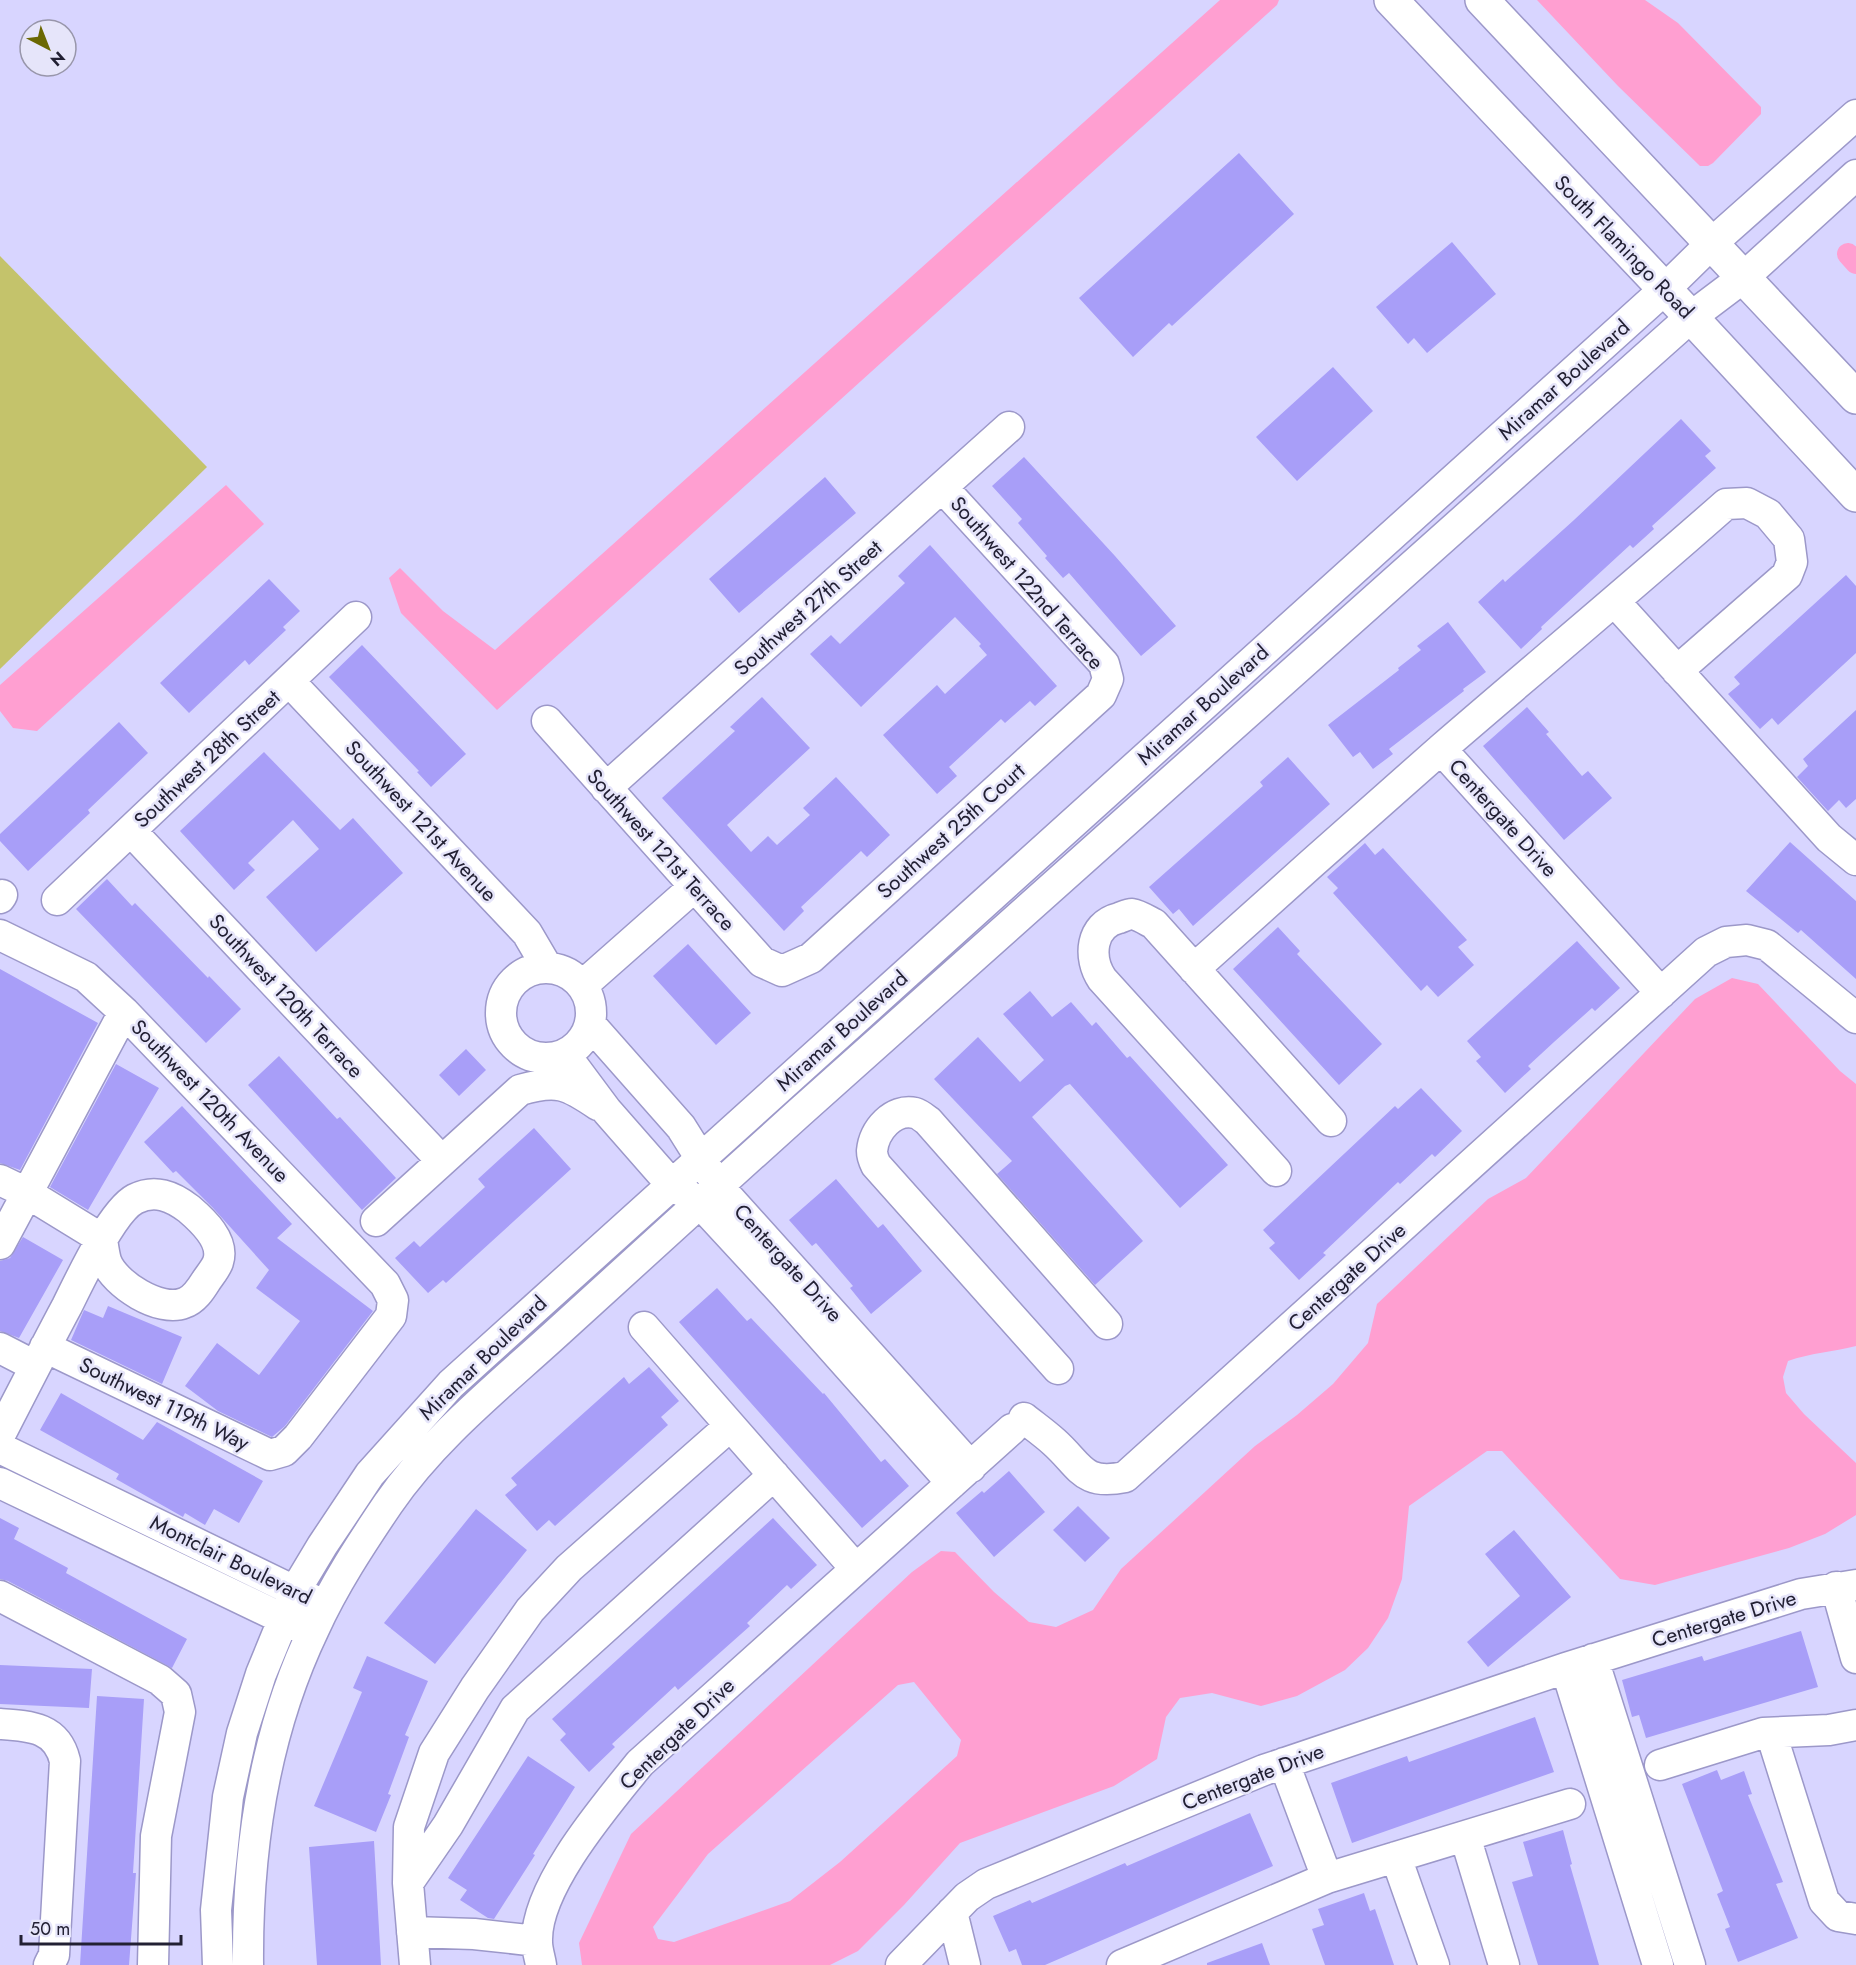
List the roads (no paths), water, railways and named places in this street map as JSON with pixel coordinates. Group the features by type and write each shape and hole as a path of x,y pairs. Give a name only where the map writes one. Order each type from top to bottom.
{"main road":[{"name":"South Flamingo Road","path":"1391,0 1856,495"},
{"path":"1482,0 1856,397"}],"street":[{"name":"Miramar Boulevard","path":"218,1965 216,1910 228,1797 242,1733 261,1674 295,1591 370,1474 451,1384 1665,290 1712,243 1856,115"},
{"name":"Miramar Boulevard","path":"248,1965 253,1850 263,1785 280,1715 312,1632 349,1565 392,1499 439,1442 709,1194 1691,317 1744,277 1856,176"},
{"name":"Southwest 27th Street","path":"606,788 1010,427"},
{"name":"Southwest 122nd Terrace","path":"943,488 1104,664 1108,679"},
{"name":"Centergate Drive","path":"1194,969 1441,749 1616,602 1726,504 1748,503 1768,514 1790,539 1792,562 1787,575 1677,671"},
{"path":"1616,602 1821,829 1854,855"},
{"name":"Southwest 28th Street","path":"57,900 356,617"},
{"name":"Southwest 25th Court","path":"782,971 812,958 1101,695 1108,679"},
{"name":"Southwest 121st Avenue","path":"289,681 527,933 547,967"},
{"name":"Southwest 121st Terrace","path":"547,721 762,962 782,971"},
{"name":"Centergate Drive","path":"1441,749 1661,993"},
{"name":"Southwest 120th Terrace","path":"131,831 442,1161"},
{"path":"583,985 694,887"},
{"path":"1276,1171 1102,979 1096,970 1094,954 1095,938 1103,925 1113,919 1132,914 1154,924 1330,1121"},
{"name":"Southwest 120th Avenue","path":"0,935 87,976 385,1284 393,1300 391,1316 298,1437 284,1451"},
{"name":"Centergate Drive","path":"539,1953 542,1914 557,1875 611,1799 640,1763 1018,1423 1054,1442 1079,1469 1091,1477 1108,1480 1125,1477 1706,952 1726,942 1747,940 1767,945 1856,1018"},
{"path":"547,967 561,969 583,985 591,1004 590,1024 584,1038 574,1049 561,1056 546,1058 531,1056 519,1049 506,1033 500,1012 503,998 509,985 520,975 533,969 547,967"},
{"path":"0,1244 124,1012"},
{"path":"561,1056 575,1068 607,1111 671,1184 709,1194 700,1158 681,1127 590,1024"},
{"path":"520,1090 531,1056"},
{"path":"376,1221 520,1090 538,1085 556,1084 575,1089 607,1111"},
{"path":"1058,1369 876,1165 872,1153 877,1134 887,1120 902,1114 916,1113 928,1121 1107,1324"},
{"path":"0,1180 27,1193 102,1239 0,1435"},
{"name":"Centergate Drive","path":"709,1194 961,1475"},
{"path":"644,1327 856,1569"},
{"name":"Southwest 119th Way","path":"0,1348 40,1357 270,1455 284,1451"},
{"path":"415,1965 408,1883 409,1827 434,1754 463,1707 530,1610 569,1568 730,1426"},
{"name":"Montclair Boulevard","path":"0,1448 326,1606"},
{"path":"408,1883 448,1826 515,1709 774,1475"},
{"name":"Montclair Boulevard","path":"0,1483 312,1632"},
{"name":"Montclair Boulevard","path":"122,1542 136,1514"},
{"path":"1846,1586 1856,1658"},
{"name":"Centergate Drive","path":"901,1965 967,1897 986,1884 1284,1763 1579,1664 1801,1594 1846,1586"},
{"path":"0,1596 160,1680 176,1694 180,1712 156,1836 153,1965"},
{"path":"1579,1664 1658,1965"},
{"path":"1579,1664 1690,1965"},
{"path":"463,1707 502,1731"},
{"path":"0,1724 27,1725 43,1731 56,1741 65,1761 54,1955 49,1965"},
{"path":"1660,1765 1763,1733 1855,1730"},
{"path":"1771,1732 1824,1901 1838,1916 1856,1919"},
{"path":"1284,1763 1328,1878"},
{"path":"1122,1965 1166,1956 1328,1878 1570,1804"},
{"path":"1465,1836 1504,1965"},
{"path":"1396,1857 1434,1965"},
{"path":"952,1912 965,1965"},
{"path":"412,1932 474,1934 539,1953"}],"waterway":[{"path":"1848,254 1856,263"}]}
